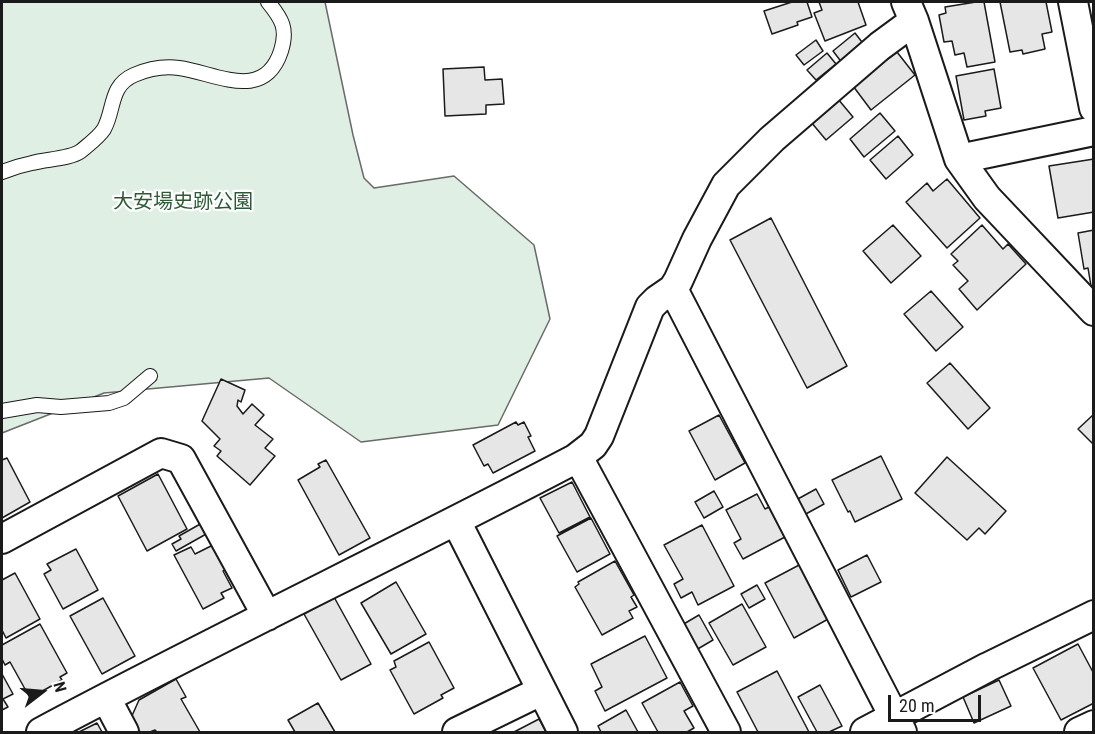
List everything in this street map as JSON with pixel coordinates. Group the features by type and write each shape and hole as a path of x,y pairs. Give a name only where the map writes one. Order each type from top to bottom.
{"street":[{"path":"1073,2 1094,108"},
{"path":"910,11 959,159 987,198 1094,311"},
{"path":"41,732 456,521 575,459 593,446 650,307 673,289 678,281 697,238 726,185 772,139 880,46 910,11"},
{"path":"959,159 1094,131"},
{"path":"673,289 898,725"},
{"path":"2,539 161,453 181,459 267,616"},
{"path":"578,457 726,732"},
{"path":"456,521 563,732"},
{"path":"865,732 898,725 988,667 1094,615"},
{"path":"457,732 541,691"},
{"path":"106,698 124,732"},
{"path":"1079,732 1094,725"}],"lane":[{"path":"2,172 33,162 78,153 104,129 119,86 132,76 161,68 179,68 232,81 258,80 273,69 281,52 285,32 281,17 268,2"},
{"path":"2,411 37,405 61,407 109,403 124,398 150,376"}],"green space":[{"name":"大安場史跡公園","path":"2,2 325,2 364,178 374,188 454,176 534,245 550,319 498,425 361,442 269,378 104,393 2,433"}],"building":[{"path":"792,2 807,2 812,17 797,22 798,25 772,34 764,11"},
{"path":"819,2 858,2 866,25 825,41 814,13 822,10"},
{"path":"984,2 995,62 967,67 964,53 955,55 952,41 944,42 939,15 946,13 945,7"},
{"path":"1000,2 1046,2 1052,32 1042,34 1045,49 1023,54 1022,50 1010,52"},
{"path":"855,33 865,46 843,64 833,51"},
{"path":"816,40 823,51 804,65 796,55"},
{"path":"897,52 915,75 871,110 853,86"},
{"path":"827,53 836,64 816,80 807,70"},
{"path":"484,67 485,80 502,79 504,104 486,105 486,114 445,116 443,69"},
{"path":"994,69 1001,108 985,111 986,116 964,120 956,76"},
{"path":"838,99 853,117 826,140 811,122"},
{"path":"880,113 895,131 864,157 850,139"},
{"path":"898,136 913,155 886,179 870,160"},
{"path":"1094,159 1094,212 1058,218 1049,166"},
{"path":"947,179 980,218 947,248 906,202 927,183 933,191"},
{"path":"771,218 847,366 807,388 730,240"},
{"path":"893,225 921,256 891,283 863,251"},
{"path":"982,225 1003,249 1008,244 1026,264 977,310 959,289 968,281 953,265 958,261 951,254"},
{"path":"1094,230 1094,285 1091,286 1088,268 1084,269 1078,233"},
{"path":"931,291 963,327 936,351 904,314"},
{"path":"950,363 990,408 968,429 927,383"},
{"path":"221,379 245,390 237,406 243,414 252,404 264,415 255,425 273,439 265,448 275,456 250,485 217,456 221,451 214,446 220,439 202,421"},
{"path":"1094,414 1094,445 1078,429"},
{"path":"719,415 745,463 715,480 689,431"},
{"path":"516,422 518,425 524,422 535,451 493,473 488,464 484,466 473,445"},
{"path":"881,456 902,499 855,522 832,480"},
{"path":"947,457 1006,511 985,534 979,528 967,540 915,493"},
{"path":"7,458 30,502 2,518 2,460"},
{"path":"326,460 370,538 339,555 298,480 320,467 318,464"},
{"path":"158,474 187,529 147,551 118,496"},
{"path":"572,482 590,517 559,533 540,498"},
{"path":"816,489 824,504 804,515 796,500"},
{"path":"714,491 723,507 704,518 695,502"},
{"path":"757,494 765,509 769,507 785,537 743,559 734,543 741,539 726,510"},
{"path":"591,518 610,554 577,572 557,536"},
{"path":"202,523 208,533 176,551 172,544 181,539 179,536"},
{"path":"702,525 734,586 698,605 692,592 681,598 674,584 683,579 664,545"},
{"path":"215,544 228,569 223,571 232,588 221,593 224,598 203,609 174,555 191,547 195,554"},
{"path":"76,549 98,590 63,609 44,574 51,570 47,564"},
{"path":"867,555 881,582 851,597 838,570"},
{"path":"615,561 634,595 631,597 637,607 629,611 633,618 602,635 575,587 579,584 578,582"},
{"path":"801,564 830,618 794,638 765,583"},
{"path":"15,573 40,619 6,638 2,630 2,580"},
{"path":"396,582 426,634 391,654 361,603"},
{"path":"757,585 765,599 749,608 741,594"},
{"path":"334,597 371,664 341,680 304,614"},
{"path":"103,598 135,656 102,674 70,616"},
{"path":"742,604 766,647 733,665 709,623"},
{"path":"699,615 713,640 696,650 682,625"},
{"path":"40,624 67,673 60,677 62,680 30,698 10,662 5,665 2,659 2,645"},
{"path":"645,636 667,678 605,711 595,691 602,687 591,664"},
{"path":"429,642 454,688 441,695 443,698 414,714 390,670 396,667 394,661"},
{"path":"1078,644 1094,674 1094,703 1061,720 1033,668"},
{"path":"777,671 809,732 758,732 737,692"},
{"path":"2,674 13,694 3,699 8,707 2,710"},
{"path":"176,679 186,697 181,699 200,732 157,732 155,730 140,732 131,718 139,700"},
{"path":"999,680 1011,706 974,723 963,697"},
{"path":"680,682 693,706 684,711 694,728 687,732 658,732 642,703"},
{"path":"820,685 842,726 829,732 817,732 798,697"},
{"path":"318,703 335,732 295,732 288,720"},
{"path":"626,710 638,732 601,732 598,726"},
{"path":"539,719 546,732 514,732"},
{"path":"97,723 102,732 79,732"}]}
